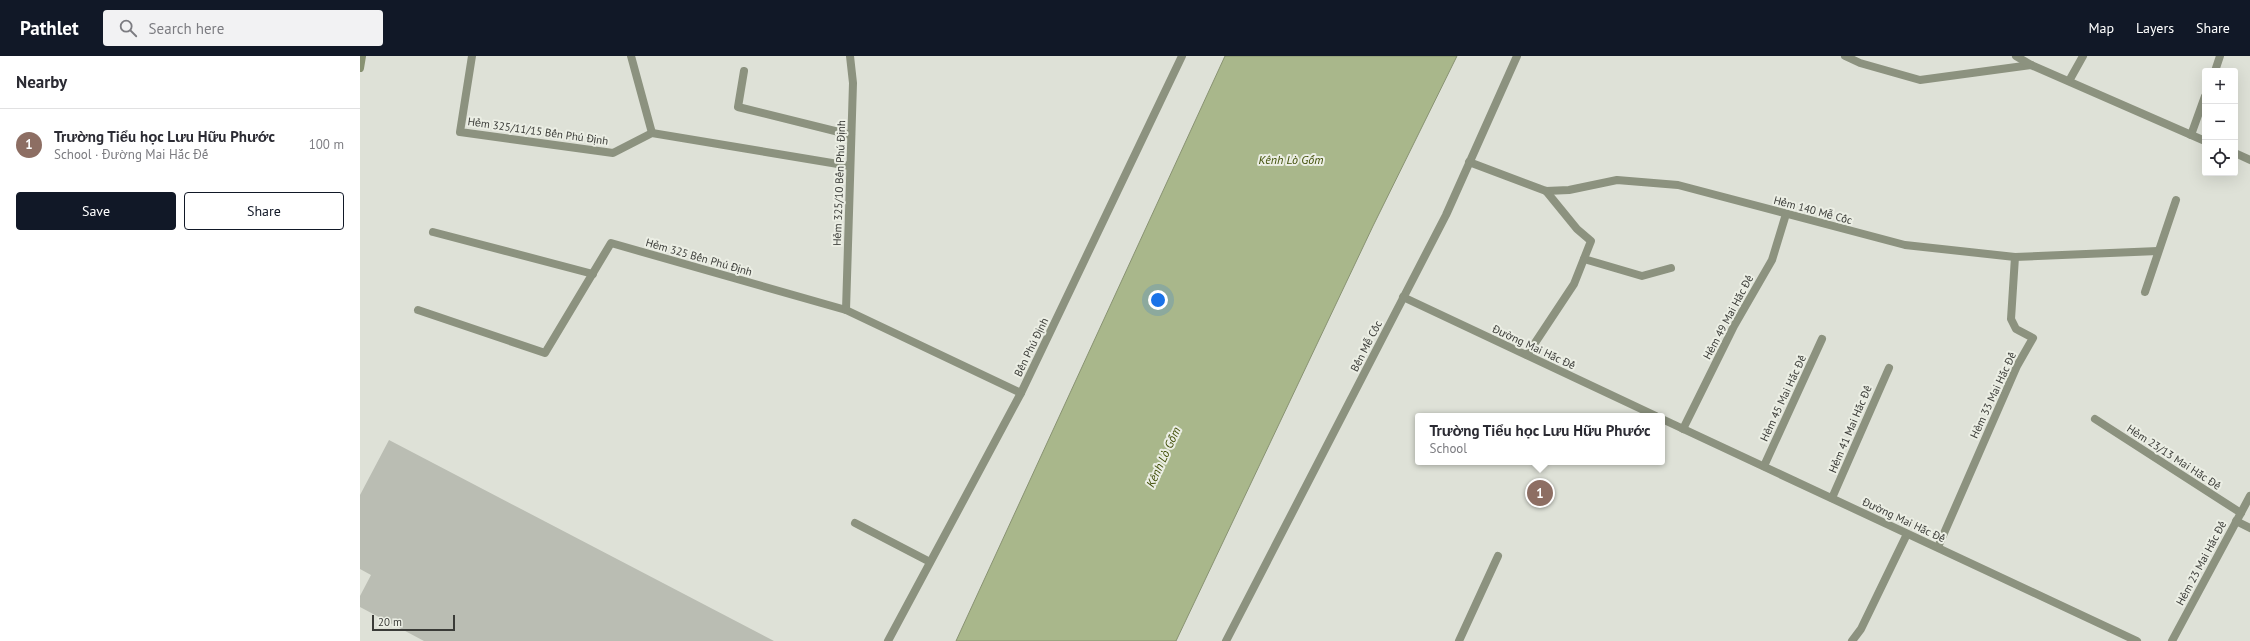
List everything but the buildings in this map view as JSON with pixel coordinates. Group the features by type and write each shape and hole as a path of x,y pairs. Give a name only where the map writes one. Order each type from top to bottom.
{"street":[{"name":"Hẻm 325/11/15 Bến Phú Định","path":"472,56 460,132 613,153 652,133"},
{"path":"631,56 652,133 850,166"},
{"name":"Hẻm 325/10 Bến Phú Định","path":"846,310 853,83 850,56"},
{"name":"Bến Phú Định","path":"888,641 1021,393 1182,56"},
{"name":"Bến Mễ Cốc","path":"1226,641 1446,215 1517,56"},
{"path":"1845,56 1860,63 1920,80 2031,65"},
{"path":"2016,56 2031,65 2202,140"},
{"path":"2068,81 2083,56"},
{"path":"2216,68 2220,56"},
{"path":"744,71 738,107 851,135"},
{"path":"2190,135 2202,104"},
{"path":"2238,154 2250,160"},
{"name":"Hẻm 140 Mễ Cốc","path":"1469,162 1546,191 1569,190 1617,180 1678,185 1904,245 2015,257 2158,251"},
{"path":"1527,356 1574,284 1591,241 1577,229 1546,191"},
{"path":"2145,292 2176,200"},
{"name":"Hẻm 49 Mai Hắc Đế","path":"1683,429 1734,326 1772,260 1786,214"},
{"path":"433,232 593,274"},
{"name":"Hẻm 325 Bến Phú Định","path":"418,310 545,353 612,243 846,310 1021,393"},
{"name":"Hẻm 33 Mai Hắc Đế","path":"1938,547 2017,366 2033,338 2016,329 2011,319 2015,257"},
{"path":"1584,259 1642,276 1671,268"},
{"name":"Đường Mai Hắc Đế","path":"1403,297 1650,413"},
{"name":"Hẻm 45 Mai Hắc Đế","path":"1764,466 1822,339"},
{"name":"Hẻm 41 Mai Hắc Đế","path":"1832,498 1889,368"},
{"name":"Hẻm 23/13 Mai Hắc Đế","path":"2095,418 2241,513"},
{"name":"Đường Mai Hắc Đế","path":"1665,420 2137,641"},
{"name":"Hẻm 23 Mai Hắc Đế","path":"2172,641 2250,496"},
{"path":"2236,521 2250,528"},
{"path":"854,523 930,562"},
{"path":"1852,641 1861,629 1907,534"},
{"path":"1459,641 1498,556"}],"water":[{"name":"Kênh Lò Gốm","path":"1225,56 1457,56 1373,226 1176,641 956,641"}],"waterway":[{"path":"360,68 362,56"}],"place":[{"name":"Trường Tiểu học Lưu Hữu Phước","path":"1540,493"}]}
